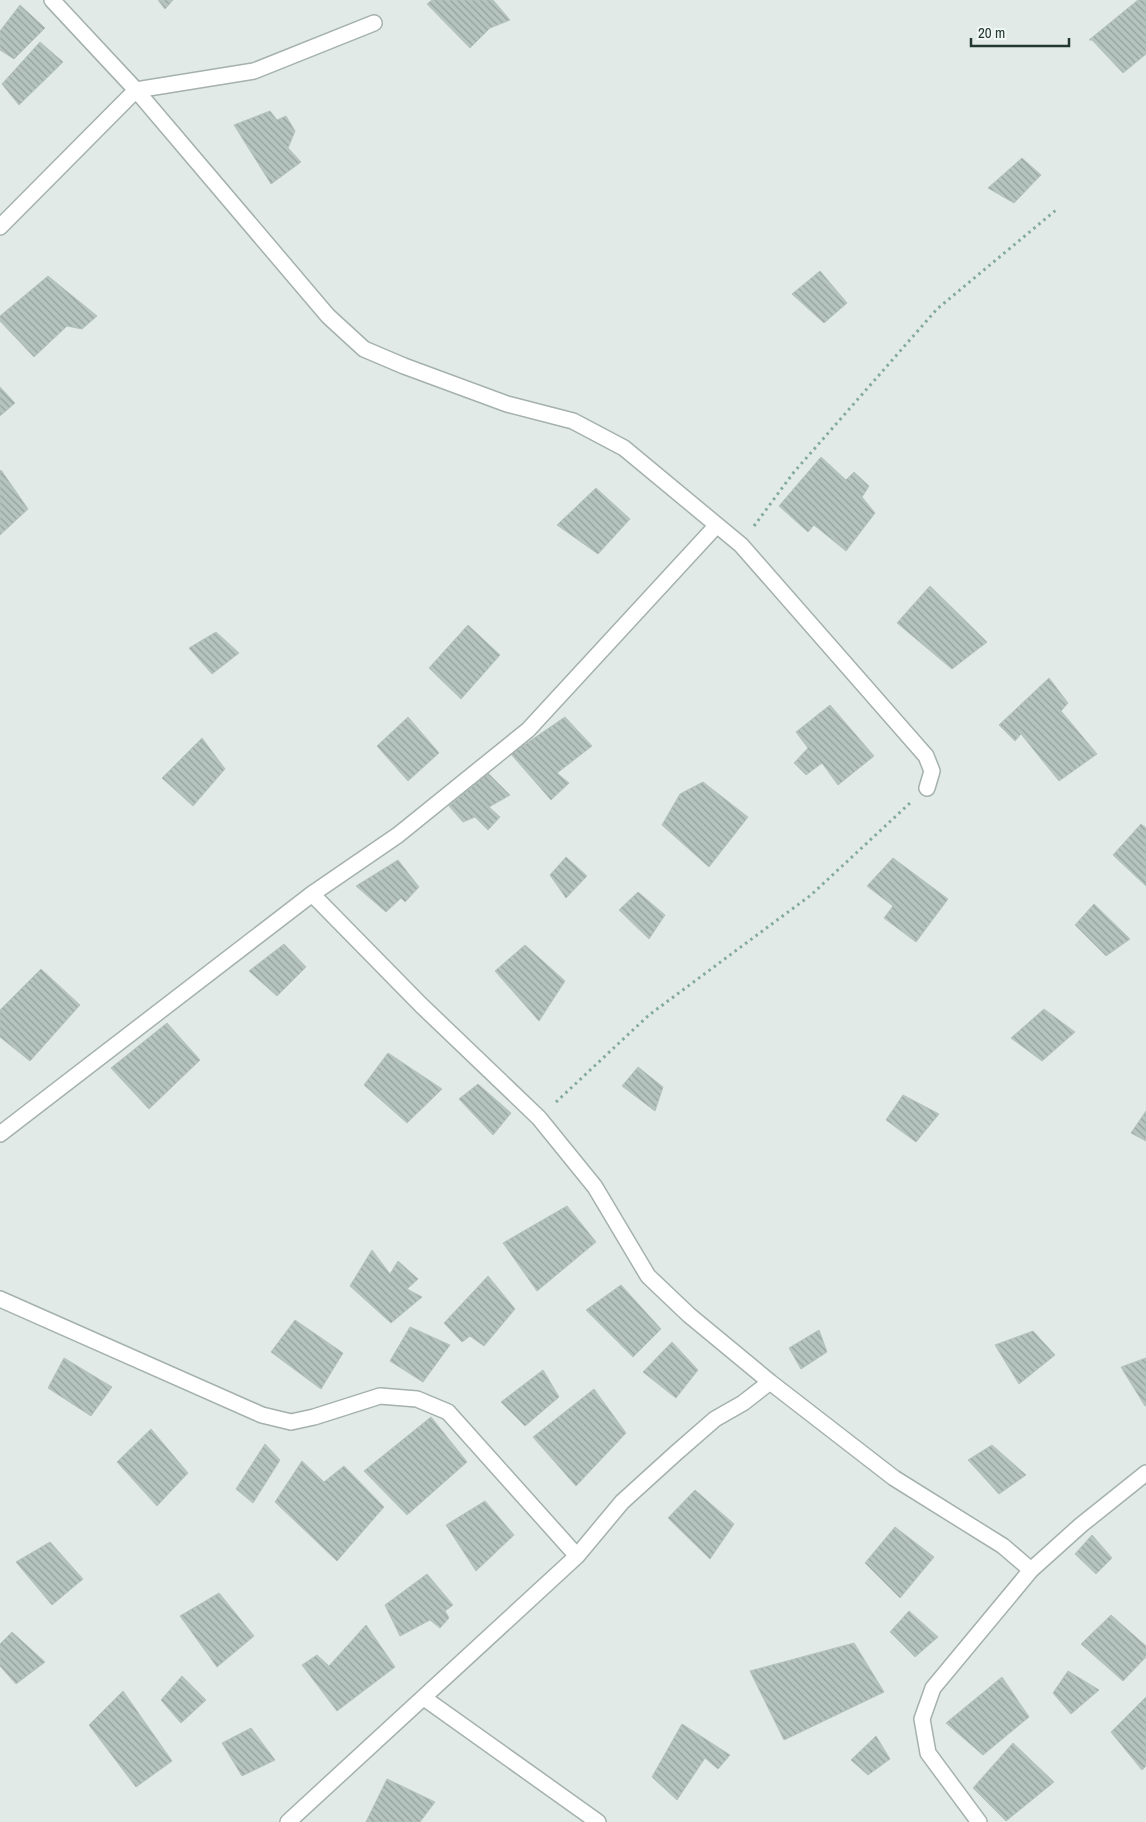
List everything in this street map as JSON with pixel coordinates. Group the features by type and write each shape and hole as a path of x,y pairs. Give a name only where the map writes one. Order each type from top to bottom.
{"street":[{"path":"52,0 136,90 328,316 364,349 404,366 507,404 573,420 624,448 741,545 926,756 932,771 927,788"},
{"path":"0,227 136,90 254,71 374,23"},
{"path":"0,1134 312,894 398,835 528,730 716,525"},
{"path":"312,894 421,1005 539,1118 595,1187 648,1276 689,1315 770,1382 894,1478 1003,1546 1031,1570"},
{"path":"0,1298 262,1415 291,1422 314,1417 380,1396 417,1399 448,1412 577,1556"},
{"path":"288,1822 577,1556 622,1502 715,1419 743,1402 770,1382"},
{"path":"979,1822 928,1753 922,1719 933,1688 1031,1570 1081,1525 1146,1473"},
{"path":"424,1698 598,1822"}],"path":[{"path":"741,545 794,472 937,309 1056,210"},
{"path":"539,1118 649,1015 811,895 927,788"}],"building":[{"path":"158,0 173,0 165,9"},
{"path":"432,0 493,0 510,20 490,28 470,48 427,4"},
{"path":"1138,0 1146,0 1146,54 1123,73 1092,40 1089,40"},
{"path":"20,5 45,28 14,59 0,50 0,31"},
{"path":"40,42 63,62 19,105 2,84"},
{"path":"270,111 277,120 286,116 295,131 288,148 301,162 271,184 234,125"},
{"path":"1022,158 1041,175 1014,203 988,188"},
{"path":"820,271 847,303 824,323 792,294"},
{"path":"48,276 97,316 82,329 67,326 34,357 0,321 0,316"},
{"path":"0,387 15,403 0,416"},
{"path":"821,457 846,480 854,472 869,486 862,497 875,513 846,551 814,525 808,532 779,506"},
{"path":"0,471 28,509 0,535"},
{"path":"596,488 630,519 598,554 557,525"},
{"path":"930,586 987,642 952,669 897,623"},
{"path":"468,625 500,655 461,699 429,668"},
{"path":"216,632 239,653 212,674 189,648"},
{"path":"1049,678 1068,703 1061,711 1097,754 1059,781 1021,734 1015,741 999,725"},
{"path":"830,705 874,756 838,785 822,763 806,775 794,763 808,748 796,732"},
{"path":"408,717 439,753 408,781 377,746"},
{"path":"565,717 592,746 557,773 569,783 551,800 511,754"},
{"path":"202,738 225,769 193,806 162,778"},
{"path":"488,773 510,795 489,807 500,817 488,830 475,817 463,822 449,806"},
{"path":"703,782 748,817 709,867 662,825 680,794"},
{"path":"1141,824 1146,828 1146,886 1113,855"},
{"path":"566,857 587,876 566,898 550,875"},
{"path":"893,858 948,899 916,942 884,918 893,906 867,886"},
{"path":"398,860 419,887 405,902 401,898 386,912 356,886"},
{"path":"638,892 665,915 649,939 619,910"},
{"path":"1094,904 1130,939 1106,956 1075,925"},
{"path":"284,944 306,967 277,996 249,971"},
{"path":"525,945 565,981 539,1021 495,971"},
{"path":"41,969 80,1005 30,1061 0,1037 0,1010"},
{"path":"1044,1009 1075,1032 1042,1061 1011,1038"},
{"path":"167,1023 200,1060 149,1109 111,1068"},
{"path":"388,1053 442,1089 407,1123 364,1085"},
{"path":"638,1067 663,1087 655,1111 622,1086"},
{"path":"478,1084 511,1113 493,1135 459,1099"},
{"path":"903,1095 939,1114 916,1142 886,1120"},
{"path":"1146,1111 1146,1141 1131,1133"},
{"path":"567,1206 596,1242 537,1291 503,1243"},
{"path":"372,1250 390,1274 398,1261 418,1279 407,1289 422,1297 391,1323 350,1286"},
{"path":"488,1276 515,1309 484,1346 470,1336 462,1342 444,1323"},
{"path":"621,1285 661,1329 633,1357 586,1310"},
{"path":"295,1320 343,1353 321,1389 271,1352"},
{"path":"410,1327 450,1345 423,1382 390,1361"},
{"path":"819,1330 827,1352 801,1369 789,1348"},
{"path":"1033,1331 1055,1355 1019,1384 995,1345"},
{"path":"672,1342 698,1370 676,1398 643,1372"},
{"path":"64,1358 112,1387 91,1416 48,1388"},
{"path":"1146,1358 1146,1405 1145,1406 1121,1367"},
{"path":"543,1370 559,1397 525,1426 501,1402"},
{"path":"594,1389 626,1433 576,1486 533,1437"},
{"path":"431,1417 467,1462 407,1515 364,1471"},
{"path":"151,1429 188,1473 157,1506 117,1462"},
{"path":"265,1444 280,1460 253,1503 236,1489"},
{"path":"992,1445 1026,1475 999,1494 968,1460"},
{"path":"302,1461 324,1482 344,1466 384,1507 337,1561 275,1502"},
{"path":"695,1490 734,1524 710,1559 668,1518"},
{"path":"485,1501 514,1535 476,1571 446,1525"},
{"path":"895,1527 934,1557 900,1598 865,1563"},
{"path":"1092,1535 1112,1558 1096,1574 1075,1554"},
{"path":"50,1542 83,1579 52,1605 16,1562"},
{"path":"427,1574 453,1605 445,1611 449,1618 440,1628 430,1620 400,1636 385,1605"},
{"path":"219,1593 254,1636 217,1667 180,1616"},
{"path":"909,1611 938,1637 915,1657 890,1632"},
{"path":"1111,1615 1146,1646 1146,1657 1123,1681 1081,1644"},
{"path":"366,1625 395,1667 337,1711 302,1665 317,1655 329,1666"},
{"path":"12,1632 45,1662 16,1684 0,1666 0,1644"},
{"path":"854,1643 884,1692 784,1740 750,1671"},
{"path":"1068,1671 1099,1690 1071,1714 1053,1693"},
{"path":"182,1676 206,1700 181,1723 161,1700"},
{"path":"1002,1677 1029,1717 983,1755 946,1723"},
{"path":"123,1691 172,1761 136,1787 89,1725"},
{"path":"1146,1697 1146,1766 1142,1770 1111,1732"},
{"path":"682,1724 730,1755 718,1769 705,1758 677,1800 652,1777"},
{"path":"251,1728 275,1760 242,1776 222,1743"},
{"path":"876,1736 890,1759 868,1775 851,1760"},
{"path":"1013,1743 1054,1782 1006,1821 973,1788"},
{"path":"387,1779 435,1802 420,1822 366,1822"}]}
